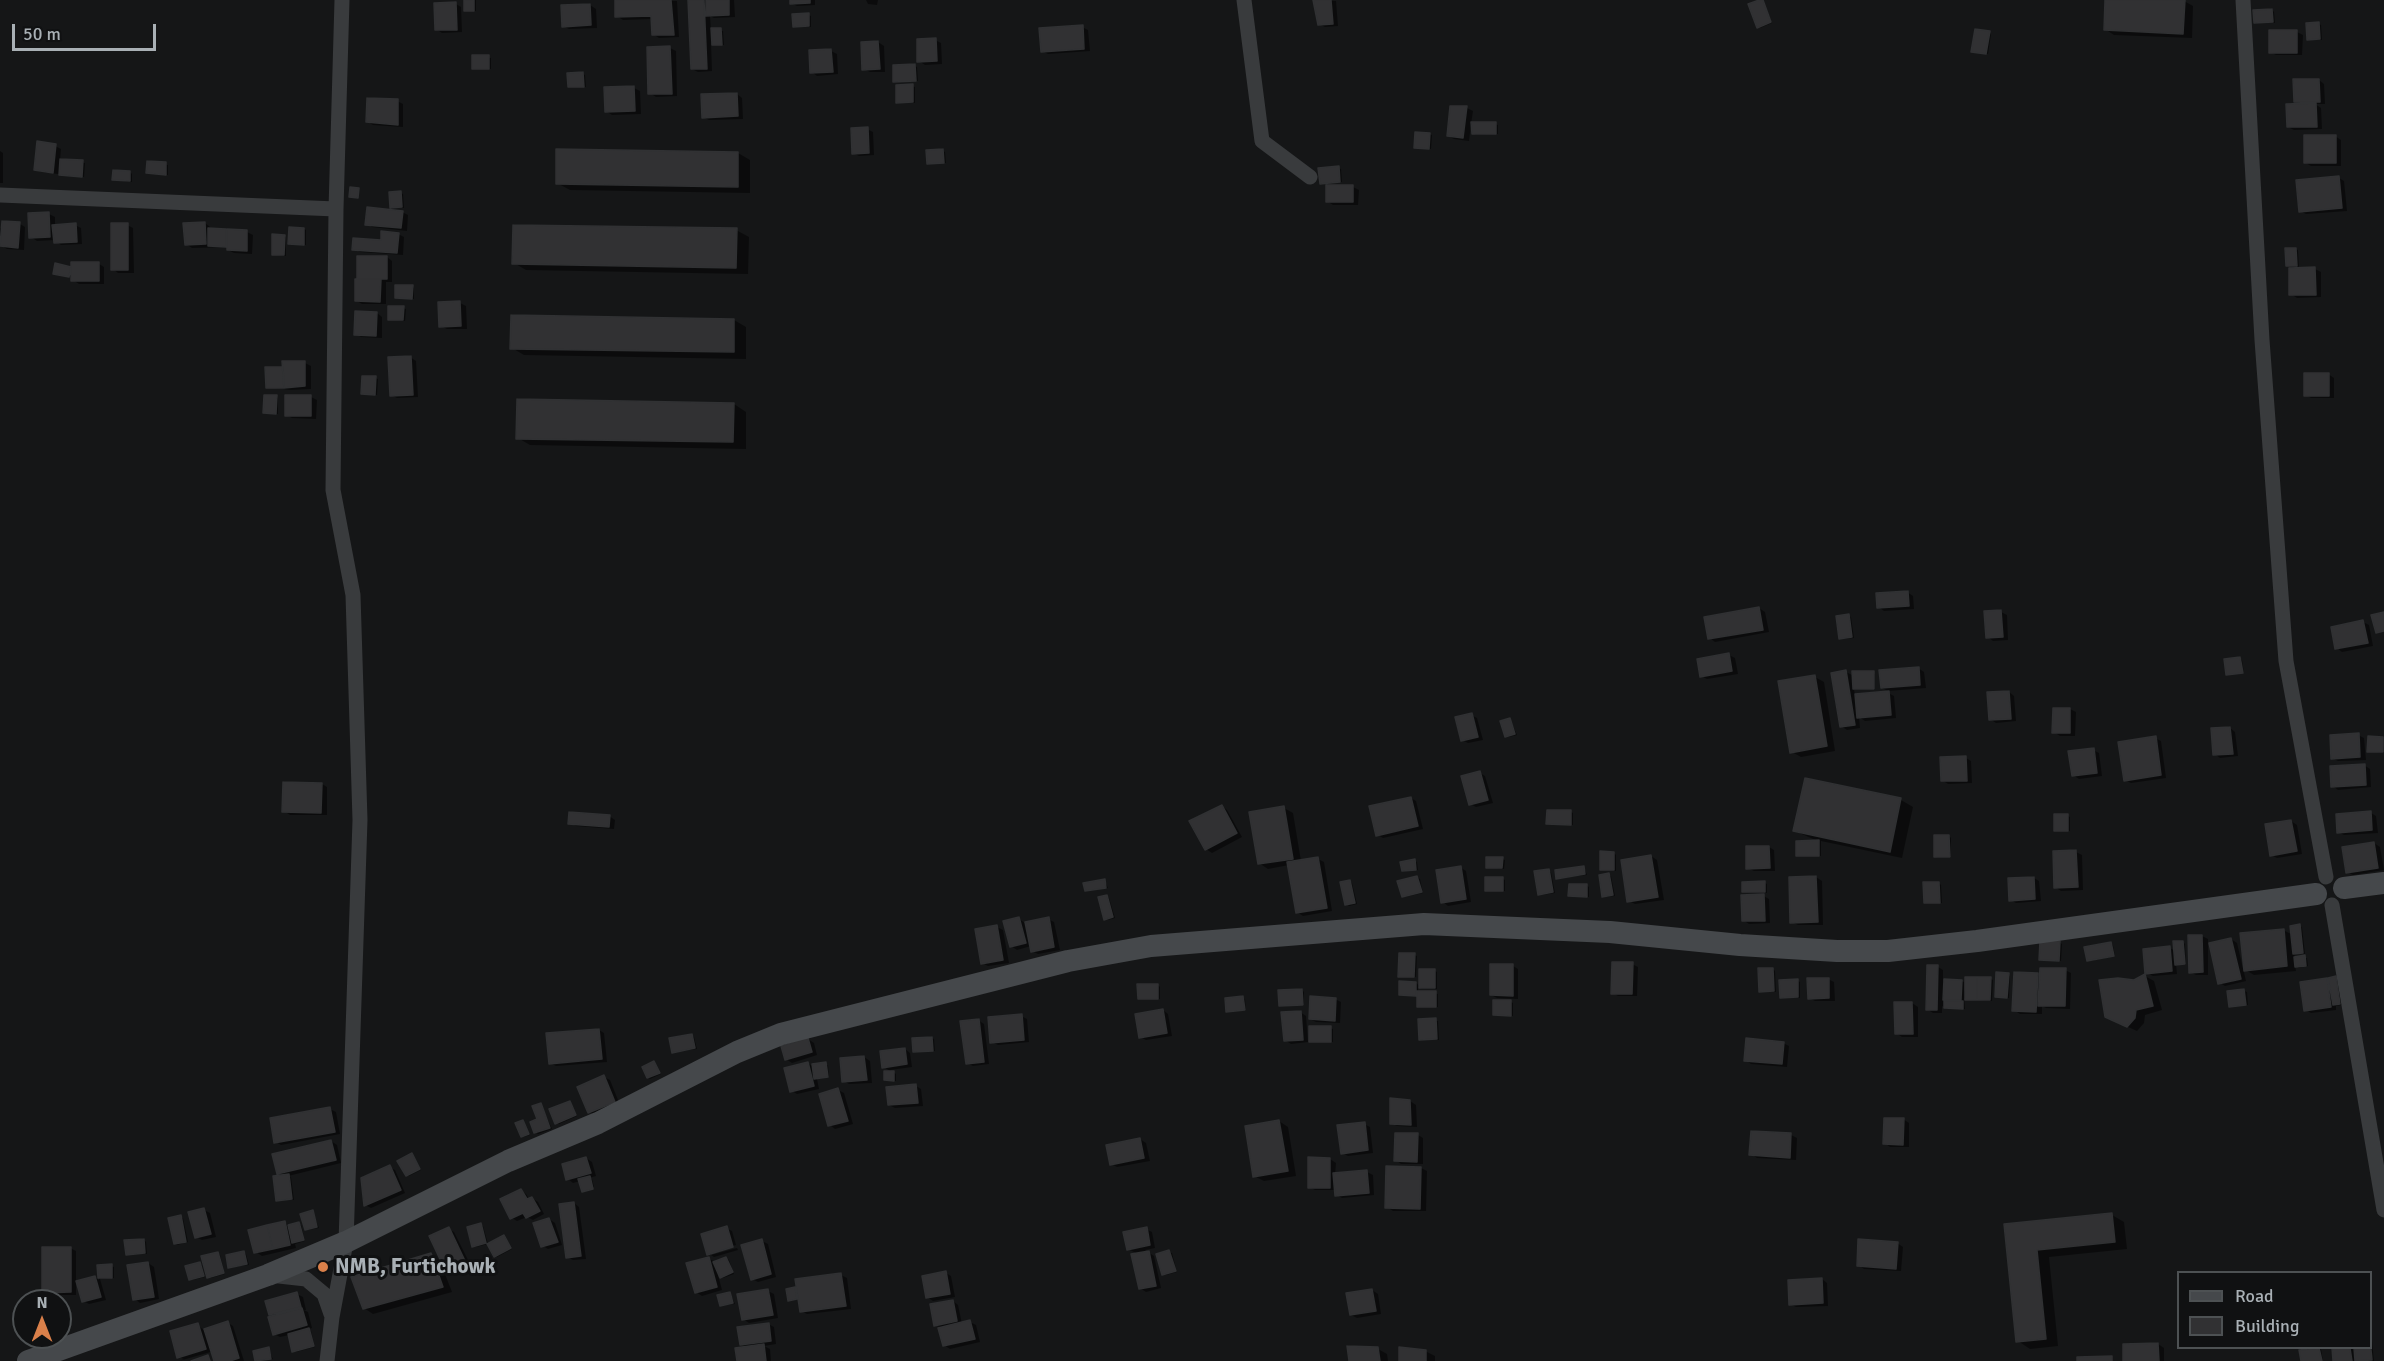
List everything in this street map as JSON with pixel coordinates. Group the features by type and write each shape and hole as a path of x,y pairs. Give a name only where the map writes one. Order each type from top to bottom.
{"street":[{"path":"327,1361 332,1317 346,1242 360,820 353,595 333,490 336,209 342,0"},
{"path":"1244,0 1263,141 1310,177"},
{"path":"2244,0 2262,340 2286,661 2329,891 2384,1210"},
{"path":"0,195 336,209"},
{"path":"28,1361 268,1275 346,1242 508,1161 598,1123 737,1052 781,1034 1068,961 1151,946 1424,924 1610,932 1740,945 1837,951 1888,951 1977,941 2384,883"},
{"path":"268,1275 306,1280 324,1294 332,1317"}],"building":[{"path":"464,0 474,0 474,11 464,11"},
{"path":"615,0 671,0 674,35 652,35 651,16 615,17"},
{"path":"688,0 704,0 707,69 691,69"},
{"path":"706,0 729,0 729,15 706,16"},
{"path":"790,0 810,0 810,3 790,4"},
{"path":"1313,0 1331,0 1333,24 1318,25"},
{"path":"1763,0 1771,22 1757,28 1748,4"},
{"path":"2105,0 2185,0 2183,34 2104,30"},
{"path":"456,2 457,30 435,30 434,3"},
{"path":"590,4 591,25 562,27 561,5"},
{"path":"2272,9 2273,22 2254,23 2253,10"},
{"path":"809,13 809,26 793,27 792,14"},
{"path":"2319,22 2320,39 2307,40 2306,23"},
{"path":"1083,25 1084,49 1041,52 1039,28"},
{"path":"711,28 721,28 722,45 712,45"},
{"path":"1975,29 1990,31 1986,54 1971,52"},
{"path":"2269,30 2297,30 2297,53 2269,53"},
{"path":"936,38 937,61 917,62 917,39"},
{"path":"878,41 880,69 862,70 861,42"},
{"path":"670,46 672,94 648,94 647,47"},
{"path":"831,49 833,72 810,73 809,50"},
{"path":"472,55 489,55 489,69 472,69"},
{"path":"915,64 916,81 893,82 893,65"},
{"path":"583,72 584,87 568,87 567,73"},
{"path":"2293,79 2319,79 2320,102 2294,102"},
{"path":"913,84 913,102 896,103 896,85"},
{"path":"634,86 635,111 605,112 604,87"},
{"path":"737,93 738,116 702,118 701,94"},
{"path":"367,98 398,99 398,125 366,122"},
{"path":"2316,103 2317,127 2287,127 2286,104"},
{"path":"1450,106 1467,106 1463,138 1447,136"},
{"path":"1471,122 1496,122 1496,134 1472,134"},
{"path":"868,127 869,153 852,154 851,128"},
{"path":"1415,132 1430,133 1429,149 1414,148"},
{"path":"2304,135 2336,135 2336,163 2304,163"},
{"path":"37,141 56,144 53,173 34,170"},
{"path":"556,149 738,152 738,187 556,184"},
{"path":"943,149 944,163 927,164 926,150"},
{"path":"60,159 83,160 82,177 59,175"},
{"path":"147,161 166,162 166,175 146,173"},
{"path":"1339,166 1340,182 1320,184 1318,168"},
{"path":"113,170 130,171 130,181 112,180"},
{"path":"2339,176 2342,208 2299,212 2296,180"},
{"path":"1326,185 1353,185 1353,202 1326,202"},
{"path":"350,187 359,188 358,198 349,197"},
{"path":"401,191 402,207 390,208 389,192"},
{"path":"367,207 403,211 401,228 365,225"},
{"path":"49,212 50,237 29,238 28,213"},
{"path":"2,221 20,222 18,248 0,246"},
{"path":"205,222 206,244 185,245 183,223"},
{"path":"76,223 77,242 54,243 52,225"},
{"path":"111,223 128,223 128,270 111,270"},
{"path":"513,225 737,228 736,268 512,264"},
{"path":"289,227 304,228 304,245 288,244"},
{"path":"208,228 226,229 226,247 208,246"},
{"path":"227,229 247,230 247,251 227,250"},
{"path":"381,231 399,233 397,253 352,250 353,238 381,240"},
{"path":"272,234 285,235 284,255 272,255"},
{"path":"2285,248 2296,248 2297,266 2286,266"},
{"path":"357,256 387,256 387,279 357,279"},
{"path":"71,262 99,262 99,281 71,281"},
{"path":"55,263 71,267 69,277 53,274"},
{"path":"2315,267 2316,295 2289,295 2289,268"},
{"path":"355,279 381,279 380,302 355,301"},
{"path":"395,285 413,285 412,299 395,298"},
{"path":"460,301 461,326 439,327 438,302"},
{"path":"388,306 404,306 403,320 388,320"},
{"path":"355,311 377,312 376,336 354,335"},
{"path":"511,315 734,319 734,352 510,349"},
{"path":"411,356 413,395 390,396 388,357"},
{"path":"282,361 305,361 305,386 284,388"},
{"path":"265,367 283,367 284,388 266,388"},
{"path":"2304,373 2329,373 2329,396 2304,396"},
{"path":"362,376 376,376 375,395 361,394"},
{"path":"264,395 277,395 276,414 263,413"},
{"path":"285,395 311,395 311,416 285,416"},
{"path":"517,399 734,403 733,442 516,439"},
{"path":"1908,591 1909,606 1877,608 1876,593"},
{"path":"1759,607 1763,630 1708,639 1704,617"},
{"path":"2001,610 2003,637 1986,638 1984,611"},
{"path":"2384,612 2384,631 2376,633 2371,615"},
{"path":"1849,614 1852,637 1839,639 1836,616"},
{"path":"2363,620 2368,643 2335,649 2331,627"},
{"path":"1729,653 1732,671 1700,677 1697,659"},
{"path":"2240,657 2243,673 2226,675 2224,659"},
{"path":"1919,667 1920,685 1881,688 1879,670"},
{"path":"1846,670 1855,725 1840,727 1831,673"},
{"path":"1852,671 1874,671 1874,689 1853,689"},
{"path":"1815,675 1827,746 1790,753 1778,681"},
{"path":"1889,691 1891,715 1857,718 1855,694"},
{"path":"2009,691 2011,719 1989,720 1987,692"},
{"path":"2053,708 2070,708 2070,733 2052,733"},
{"path":"1472,713 1478,737 1461,741 1455,717"},
{"path":"1510,718 1515,734 1505,737 1500,721"},
{"path":"2230,727 2233,754 2213,755 2211,728"},
{"path":"2359,733 2360,757 2331,759 2330,735"},
{"path":"2156,736 2161,775 2124,781 2118,742"},
{"path":"2368,736 2383,737 2383,752 2367,752"},
{"path":"2094,748 2097,773 2072,776 2068,751"},
{"path":"1966,756 1967,781 1941,781 1940,757"},
{"path":"2365,764 2366,785 2331,787 2330,766"},
{"path":"1480,771 1488,800 1469,805 1461,776"},
{"path":"1805,778 1901,798 1890,852 1793,831"},
{"path":"283,782 322,783 321,813 282,812"},
{"path":"1411,797 1418,826 1376,836 1369,806"},
{"path":"1222,805 1237,833 1205,850 1189,821"},
{"path":"1284,806 1293,859 1258,864 1249,812"},
{"path":"1547,810 1571,810 1571,825 1546,824"},
{"path":"2371,811 2372,830 2337,833 2336,814"},
{"path":"569,812 610,815 609,827 568,824"},
{"path":"2054,814 2068,814 2068,831 2054,831"},
{"path":"2291,820 2297,851 2270,856 2265,824"},
{"path":"1934,835 1949,835 1950,857 1934,857"},
{"path":"1819,840 1819,856 1796,856 1796,841"},
{"path":"2374,842 2378,868 2346,873 2342,847"},
{"path":"1746,846 1769,846 1770,868 1746,869"},
{"path":"2076,850 2078,887 2054,888 2053,851"},
{"path":"1600,851 1614,852 1614,870 1600,870"},
{"path":"1651,855 1658,897 1627,902 1621,860"},
{"path":"1318,857 1327,908 1296,913 1287,862"},
{"path":"1486,857 1503,857 1502,868 1486,868"},
{"path":"1415,859 1416,870 1402,871 1400,862"},
{"path":"1461,866 1466,899 1441,903 1436,870"},
{"path":"1584,866 1585,874 1556,879 1555,870"},
{"path":"1549,869 1553,892 1538,895 1534,871"},
{"path":"1609,873 1613,895 1602,897 1599,875"},
{"path":"1417,876 1422,892 1402,897 1397,881"},
{"path":"1816,876 1818,922 1790,923 1789,877"},
{"path":"1485,877 1503,877 1503,891 1485,891"},
{"path":"2034,877 2035,899 2009,901 2008,878"},
{"path":"1105,879 1106,888 1085,891 1083,883"},
{"path":"1350,880 1355,903 1345,905 1340,882"},
{"path":"1765,881 1765,892 1742,892 1742,882"},
{"path":"1923,882 1939,882 1940,903 1924,903"},
{"path":"1569,884 1587,884 1587,897 1568,896"},
{"path":"1764,894 1765,921 1742,921 1741,895"},
{"path":"1107,895 1113,917 1104,920 1098,897"},
{"path":"1019,917 1026,943 1010,947 1003,921"},
{"path":"1049,917 1054,947 1031,952 1025,922"},
{"path":"2300,924 2303,953 2293,954 2290,926"},
{"path":"997,925 1003,960 981,964 975,929"},
{"path":"2284,929 2287,966 2244,971 2240,933"},
{"path":"2188,935 2202,935 2203,972 2189,973"},
{"path":"2231,938 2241,979 2218,984 2209,943"},
{"path":"2040,941 2060,941 2059,961 2039,960"},
{"path":"2173,941 2183,941 2185,964 2175,965"},
{"path":"2111,942 2114,956 2087,961 2084,947"},
{"path":"2170,946 2172,971 2145,974 2143,949"},
{"path":"1399,953 1415,953 1414,977 1398,977"},
{"path":"2305,955 2306,966 2295,967 2294,957"},
{"path":"1612,962 1633,962 1632,994 1611,994"},
{"path":"1490,964 1513,964 1513,996 1490,995"},
{"path":"1927,965 1938,965 1937,1010 1926,1010"},
{"path":"1758,968 1773,968 1774,991 1759,992"},
{"path":"2040,968 2066,968 2065,1006 2038,1006"},
{"path":"1419,969 1435,969 1435,988 1419,988"},
{"path":"1996,972 2009,973 2007,998 1995,997"},
{"path":"2014,972 2038,973 2036,1012 2012,1011"},
{"path":"2145,974 2153,1006 2136,1010 2135,1018 2127,1027 2105,1017 2099,980 2118,978 2134,980"},
{"path":"2336,976 2340,1004 2333,1005 2328,978"},
{"path":"1965,977 1977,977 1977,1000 1965,1000"},
{"path":"1977,977 1991,977 1990,1000 1977,1000"},
{"path":"1807,978 1829,978 1829,998 1808,999"},
{"path":"2327,978 2331,1007 2304,1011 2300,982"},
{"path":"1798,979 1798,997 1780,998 1779,980"},
{"path":"1944,979 1962,980 1961,1000 1943,1000"},
{"path":"1399,981 1416,982 1416,996 1399,995"},
{"path":"1137,984 1158,984 1158,999 1138,999"},
{"path":"1302,989 1303,1005 1279,1006 1278,990"},
{"path":"2244,989 2246,1005 2229,1007 2227,991"},
{"path":"1417,991 1436,991 1436,1007 1417,1007"},
{"path":"1243,996 1245,1010 1226,1012 1225,998"},
{"path":"1310,996 1336,998 1335,1021 1309,1019"},
{"path":"1493,1000 1511,1000 1511,1016 1493,1015"},
{"path":"1944,1001 1963,1001 1963,1009 1944,1008"},
{"path":"1894,1002 1912,1002 1913,1034 1895,1034"},
{"path":"1163,1009 1167,1033 1139,1038 1135,1014"},
{"path":"1301,1011 1303,1040 1284,1041 1281,1012"},
{"path":"1022,1014 1024,1040 990,1043 988,1017"},
{"path":"1436,1018 1437,1039 1419,1040 1418,1019"},
{"path":"979,1019 984,1062 966,1064 960,1021"},
{"path":"1309,1026 1331,1026 1331,1042 1309,1042"},
{"path":"599,1029 602,1059 549,1064 546,1033"},
{"path":"692,1034 695,1048 672,1053 669,1038"},
{"path":"932,1037 933,1051 913,1052 912,1038"},
{"path":"808,1038 812,1052 785,1060 781,1046"},
{"path":"1746,1038 1784,1042 1782,1064 1744,1061"},
{"path":"905,1048 907,1064 882,1068 880,1051"},
{"path":"864,1056 867,1080 842,1082 840,1058"},
{"path":"654,1061 660,1073 647,1078 642,1067"},
{"path":"808,1062 814,1086 790,1092 784,1068"},
{"path":"826,1062 828,1077 814,1079 812,1064"},
{"path":"884,1071 894,1071 894,1081 884,1080"},
{"path":"604,1075 615,1102 588,1113 577,1087"},
{"path":"916,1084 918,1103 888,1105 886,1087"},
{"path":"838,1088 848,1121 828,1126 819,1094"},
{"path":"1390,1098 1410,1100 1411,1125 1390,1124"},
{"path":"570,1101 576,1115 555,1124 549,1109"},
{"path":"541,1103 550,1128 534,1133 530,1122 537,1119 532,1106"},
{"path":"330,1107 335,1132 274,1143 270,1118"},
{"path":"1884,1118 1904,1118 1903,1145 1883,1144"},
{"path":"523,1120 529,1134 521,1137 515,1123"},
{"path":"1279,1120 1288,1171 1253,1177 1245,1126"},
{"path":"1365,1122 1368,1150 1341,1154 1337,1125"},
{"path":"1751,1131 1791,1133 1790,1158 1749,1155"},
{"path":"1395,1133 1418,1133 1417,1162 1394,1161"},
{"path":"1140,1138 1144,1158 1110,1165 1106,1145"},
{"path":"331,1140 336,1160 277,1174 272,1154"},
{"path":"412,1153 420,1169 406,1176 397,1161"},
{"path":"586,1157 591,1173 566,1180 562,1164"},
{"path":"1308,1157 1330,1158 1330,1188 1308,1188"},
{"path":"390,1165 401,1190 364,1206 361,1178"},
{"path":"1386,1166 1421,1167 1420,1209 1385,1208"},
{"path":"1367,1170 1369,1193 1335,1196 1333,1173"},
{"path":"289,1174 292,1199 276,1201 273,1176"},
{"path":"590,1176 593,1189 582,1192 578,1179"},
{"path":"521,1189 527,1199 532,1197 540,1211 526,1218 523,1213 510,1219 500,1199"},
{"path":"574,1202 581,1256 566,1258 559,1204"},
{"path":"204,1208 211,1234 195,1238 188,1212"},
{"path":"313,1210 317,1227 305,1230 300,1214"},
{"path":"2112,1213 2115,1242 2037,1250 2046,1339 2016,1342 2004,1224"},
{"path":"181,1215 186,1242 174,1244 168,1218"},
{"path":"549,1218 558,1242 541,1247 533,1223"},
{"path":"285,1221 290,1245 273,1249 267,1225"},
{"path":"299,1222 304,1240 292,1243 288,1225"},
{"path":"481,1223 486,1243 472,1247 467,1227"},
{"path":"267,1225 273,1249 254,1253 248,1230"},
{"path":"727,1226 733,1247 707,1255 701,1234"},
{"path":"449,1227 466,1263 446,1272 429,1236"},
{"path":"1147,1227 1150,1245 1127,1250 1123,1232"},
{"path":"504,1235 511,1248 494,1257 487,1244"},
{"path":"144,1239 145,1253 126,1255 124,1240"},
{"path":"762,1239 771,1274 751,1280 741,1245"},
{"path":"1858,1239 1898,1242 1896,1269 1857,1266"},
{"path":"42,1247 71,1247 71,1289 42,1289"},
{"path":"1169,1250 1176,1271 1162,1275 1156,1254"},
{"path":"244,1251 247,1264 228,1268 226,1255"},
{"path":"1149,1251 1156,1286 1139,1289 1131,1254"},
{"path":"218,1252 224,1273 207,1278 201,1256"},
{"path":"431,1253 443,1287 363,1309 351,1277"},
{"path":"709,1257 717,1287 695,1293 686,1263"},
{"path":"726,1257 733,1272 720,1278 713,1262"},
{"path":"148,1262 154,1297 133,1300 127,1265"},
{"path":"200,1262 204,1276 189,1280 185,1266"},
{"path":"112,1264 112,1278 98,1278 97,1265"},
{"path":"946,1271 950,1294 926,1298 922,1276"},
{"path":"841,1273 846,1306 800,1312 795,1279"},
{"path":"95,1276 101,1297 82,1302 76,1281"},
{"path":"1822,1278 1823,1303 1789,1305 1788,1280"},
{"path":"795,1287 797,1299 788,1301 786,1289"},
{"path":"768,1289 773,1315 742,1320 737,1294"},
{"path":"1372,1289 1376,1311 1350,1315 1346,1293"},
{"path":"297,1292 301,1307 269,1315 265,1301"},
{"path":"730,1292 733,1303 720,1306 717,1295"},
{"path":"953,1300 957,1321 934,1326 930,1304"},
{"path":"302,1308 307,1325 273,1335 268,1317"},
{"path":"970,1320 975,1339 943,1346 938,1328"},
{"path":"228,1321 239,1358 230,1361 214,1361 204,1329"},
{"path":"198,1323 206,1349 177,1358 170,1331"},
{"path":"769,1323 771,1341 740,1345 737,1327"},
{"path":"309,1328 314,1346 292,1352 288,1334"},
{"path":"2158,1343 2159,1361 2123,1361 2123,1344"},
{"path":"764,1344 766,1361 737,1361 735,1348"},
{"path":"1347,1346 1378,1347 1380,1361 1349,1361"},
{"path":"269,1347 271,1359 255,1361 253,1351"},
{"path":"1399,1347 1426,1350 1426,1361 1399,1361"},
{"path":"2319,1349 2322,1361 2301,1361 2299,1350"},
{"path":"2332,1349 2350,1349 2352,1361 2333,1361"},
{"path":"2354,1349 2371,1349 2372,1360 2355,1361"},
{"path":"208,1355 210,1361 191,1361"},
{"path":"2112,1356 2112,1361 2077,1361 2077,1357"}],"place":[{"name":"NMB, Furtichowk","path":"323,1267"}]}
